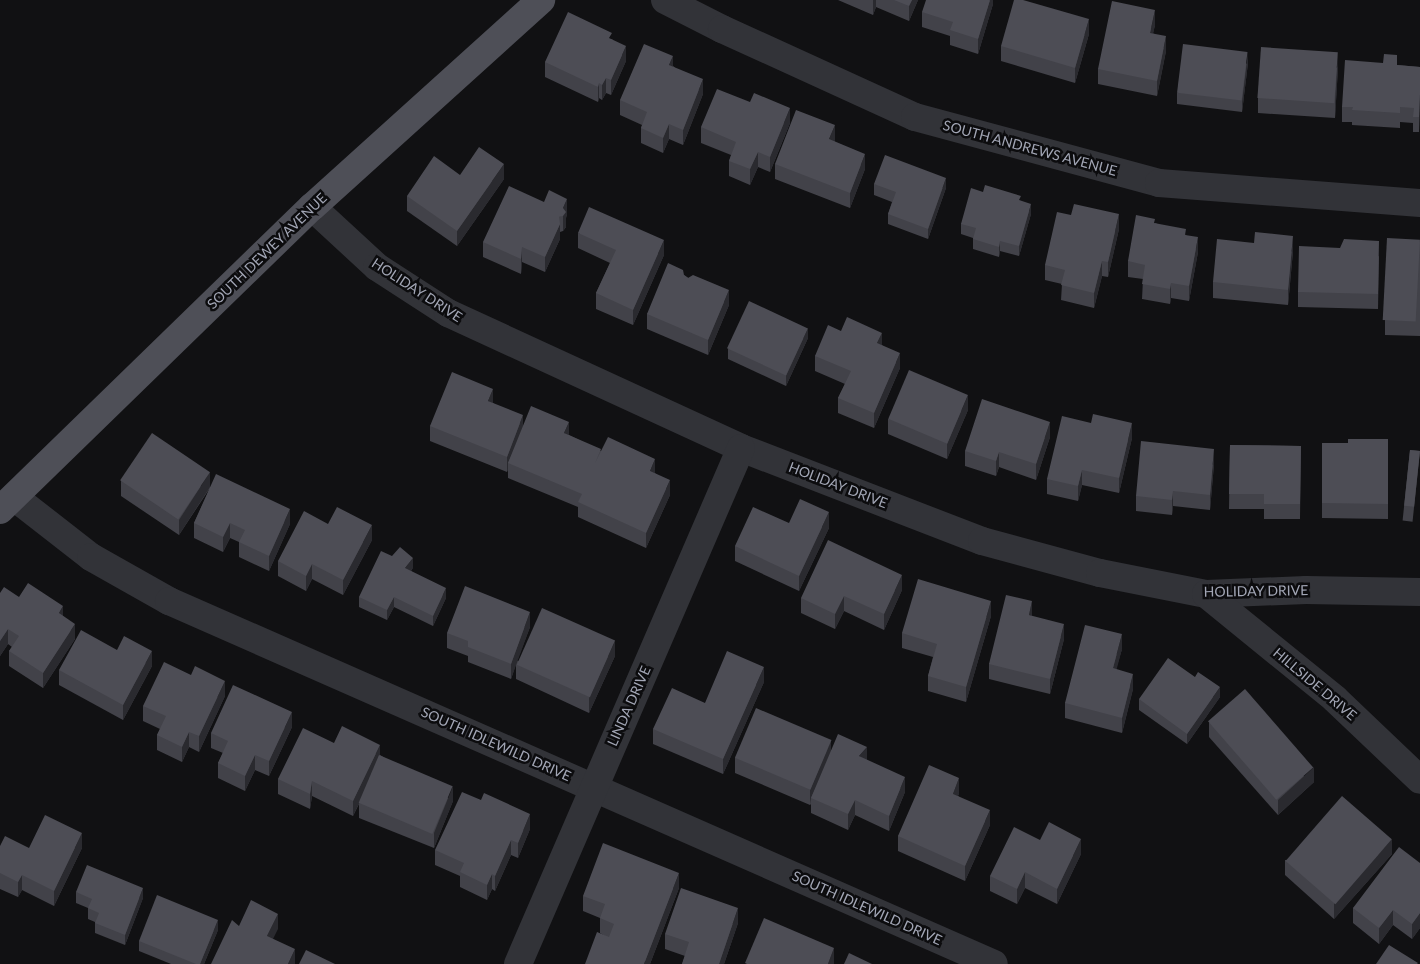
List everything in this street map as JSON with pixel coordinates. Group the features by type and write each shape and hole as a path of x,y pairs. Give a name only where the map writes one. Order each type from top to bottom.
{"main road":[{"name":"SOUTH DEWEY AVENUE","path":"7,504 312,207 541,0"}],"street":[{"name":"SOUTH ANDREWS AVENUE","path":"665,0 722,29 915,117 1131,176 1159,183 1420,203"},
{"name":"HOLIDAY DRIVE","path":"312,207 377,267 448,313 741,448 982,541 1100,573 1206,594 1306,590 1420,592"},
{"name":"LINDA DRIVE","path":"518,964 741,448"},
{"name":"SOUTH IDLEWILD DRIVE","path":"7,504 91,557 169,602 994,964"},
{"name":"HILLSIDE DRIVE","path":"1206,594 1335,699 1420,780"}],"building":[{"path":"894,0 912,0 909,6"},
{"path":"926,0 990,0 978,39 950,30 953,22 922,12"},
{"path":"1014,0 1023,0 1089,19 1075,68 1001,46"},
{"path":"1112,1 1155,10 1150,33 1166,36 1157,81 1098,69"},
{"path":"568,12 612,33 609,38 626,46 611,80 606,78 602,85 599,83 598,87 545,62"},
{"path":"644,44 673,56 669,65 703,79 683,130 669,124 663,138 641,128 647,112 620,100"},
{"path":"1183,44 1248,52 1242,101 1177,93"},
{"path":"1261,47 1338,52 1334,103 1257,98"},
{"path":"1384,54 1397,55 1397,65 1420,67 1419,117 1413,117 1414,108 1400,107 1400,113 1352,110 1353,107 1342,107 1345,60 1383,63"},
{"path":"717,89 750,102 754,93 790,108 770,157 758,152 750,169 729,161 736,142 701,127"},
{"path":"796,110 835,125 829,139 865,154 850,193 775,164"},
{"path":"479,147 504,164 457,231 407,196 434,156 460,175"},
{"path":"885,155 946,178 928,229 888,214 896,192 874,184"},
{"path":"985,185 1021,196 1019,200 1031,204 1019,246 1000,241 999,247 973,239 976,228 961,224 971,188 983,192"},
{"path":"509,186 544,202 549,190 567,199 563,208 566,212 563,216 559,217 560,224 545,257 522,247 521,259 483,242"},
{"path":"1074,204 1119,214 1108,262 1102,261 1094,293 1061,285 1065,270 1045,265 1057,212 1071,215"},
{"path":"589,207 664,240 633,310 596,293 616,250 578,233"},
{"path":"1136,215 1155,219 1154,223 1186,229 1185,235 1198,237 1189,286 1171,283 1170,289 1142,284 1145,265 1128,261"},
{"path":"1255,232 1293,236 1288,290 1213,282 1217,239 1254,243"},
{"path":"1387,238 1420,240 1416,322 1383,320"},
{"path":"1344,239 1379,241 1378,294 1298,292 1299,246 1340,248"},
{"path":"668,263 683,270 684,275 688,278 693,275 729,290 708,340 647,314"},
{"path":"749,301 808,328 786,376 727,348"},
{"path":"847,317 882,333 877,343 900,353 874,413 838,398 851,371 815,356 828,325 841,331"},
{"path":"909,370 968,395 947,444 888,419"},
{"path":"452,372 493,389 488,401 523,415 507,457 430,426"},
{"path":"982,399 1050,422 1036,464 999,452 996,461 965,451"},
{"path":"531,406 569,422 564,433 601,449 595,463 608,437 655,459 650,471 670,480 646,533 578,502 582,494 508,463"},
{"path":"1093,414 1132,423 1119,478 1082,470 1078,486 1047,479 1062,416 1091,423"},
{"path":"152,433 210,472 178,519 120,480"},
{"path":"1348,439 1388,439 1388,504 1322,503 1322,443 1348,443"},
{"path":"1141,441 1214,449 1210,495 1173,491 1172,500 1136,496"},
{"path":"1230,445 1301,446 1300,504 1264,504 1264,494 1229,494"},
{"path":"1410,450 1420,451 1414,507 1404,506"},
{"path":"216,474 290,509 269,556 239,542 245,530 230,523 223,537 194,523"},
{"path":"800,499 829,512 799,576 735,546 753,507 789,523"},
{"path":"337,507 372,525 343,580 312,564 306,576 278,561 304,511 328,524"},
{"path":"828,540 902,575 884,614 844,596 835,614 801,598"},
{"path":"400,547 413,558 405,568 446,588 433,616 394,597 387,610 359,597 381,551 392,556"},
{"path":"918,579 991,601 966,687 928,676 937,644 902,633"},
{"path":"28,583 63,606 59,613 75,624 43,673 9,651 19,636 8,629 0,641 0,593 4,587 19,597"},
{"path":"465,586 530,612 511,664 468,647 468,641 447,633"},
{"path":"1006,595 1032,601 1029,615 1064,624 1050,679 989,664"},
{"path":"542,608 615,641 590,697 517,665"},
{"path":"1085,625 1122,634 1113,668 1133,674 1122,718 1065,703"},
{"path":"81,630 117,650 124,636 152,651 123,705 59,670"},
{"path":"727,651 764,667 723,759 653,729 672,688 705,703"},
{"path":"1168,658 1195,677 1198,672 1220,687 1187,734 1139,699"},
{"path":"164,662 191,675 195,666 225,681 199,736 189,732 182,747 157,735 166,716 143,706"},
{"path":"233,685 292,712 269,761 255,755 245,776 218,763 228,741 211,733"},
{"path":"1245,689 1313,767 1276,800 1208,721"},
{"path":"756,708 831,740 810,790 735,758"},
{"path":"342,726 380,745 353,801 312,781 310,794 278,779 303,728 334,743"},
{"path":"838,734 867,747 859,756 905,777 889,816 855,800 848,814 811,798"},
{"path":"379,755 453,786 432,834 359,803"},
{"path":"929,765 959,778 953,794 990,810 965,866 898,836"},
{"path":"462,792 481,800 484,793 530,814 518,843 511,840 495,876 492,874 487,885 460,872 464,863 435,850"},
{"path":"1342,796 1392,839 1335,904 1286,861"},
{"path":"45,815 82,833 54,891 22,875 18,882 0,873 0,846 5,836 29,848"},
{"path":"1049,822 1081,839 1057,889 1025,872 1017,889 990,876 1014,827 1040,840"},
{"path":"603,843 679,873 644,964 585,964 597,932 609,937 614,924 600,918 605,904 583,896"},
{"path":"1399,847 1420,863 1420,913 1412,924 1393,910 1379,928 1353,908"},
{"path":"87,865 143,888 125,935 95,923 99,913 88,908 92,899 76,892"},
{"path":"681,888 738,908 719,964 682,964 689,942 665,934"},
{"path":"157,895 218,920 200,964 139,941"},
{"path":"251,900 278,914 267,936 295,949 288,964 211,964 232,920 239,926"},
{"path":"764,918 834,948 828,964 745,963"},
{"path":"1389,945 1418,963 1376,964"},
{"path":"306,950 335,964 299,964"},
{"path":"849,953 872,964 844,964"}]}
